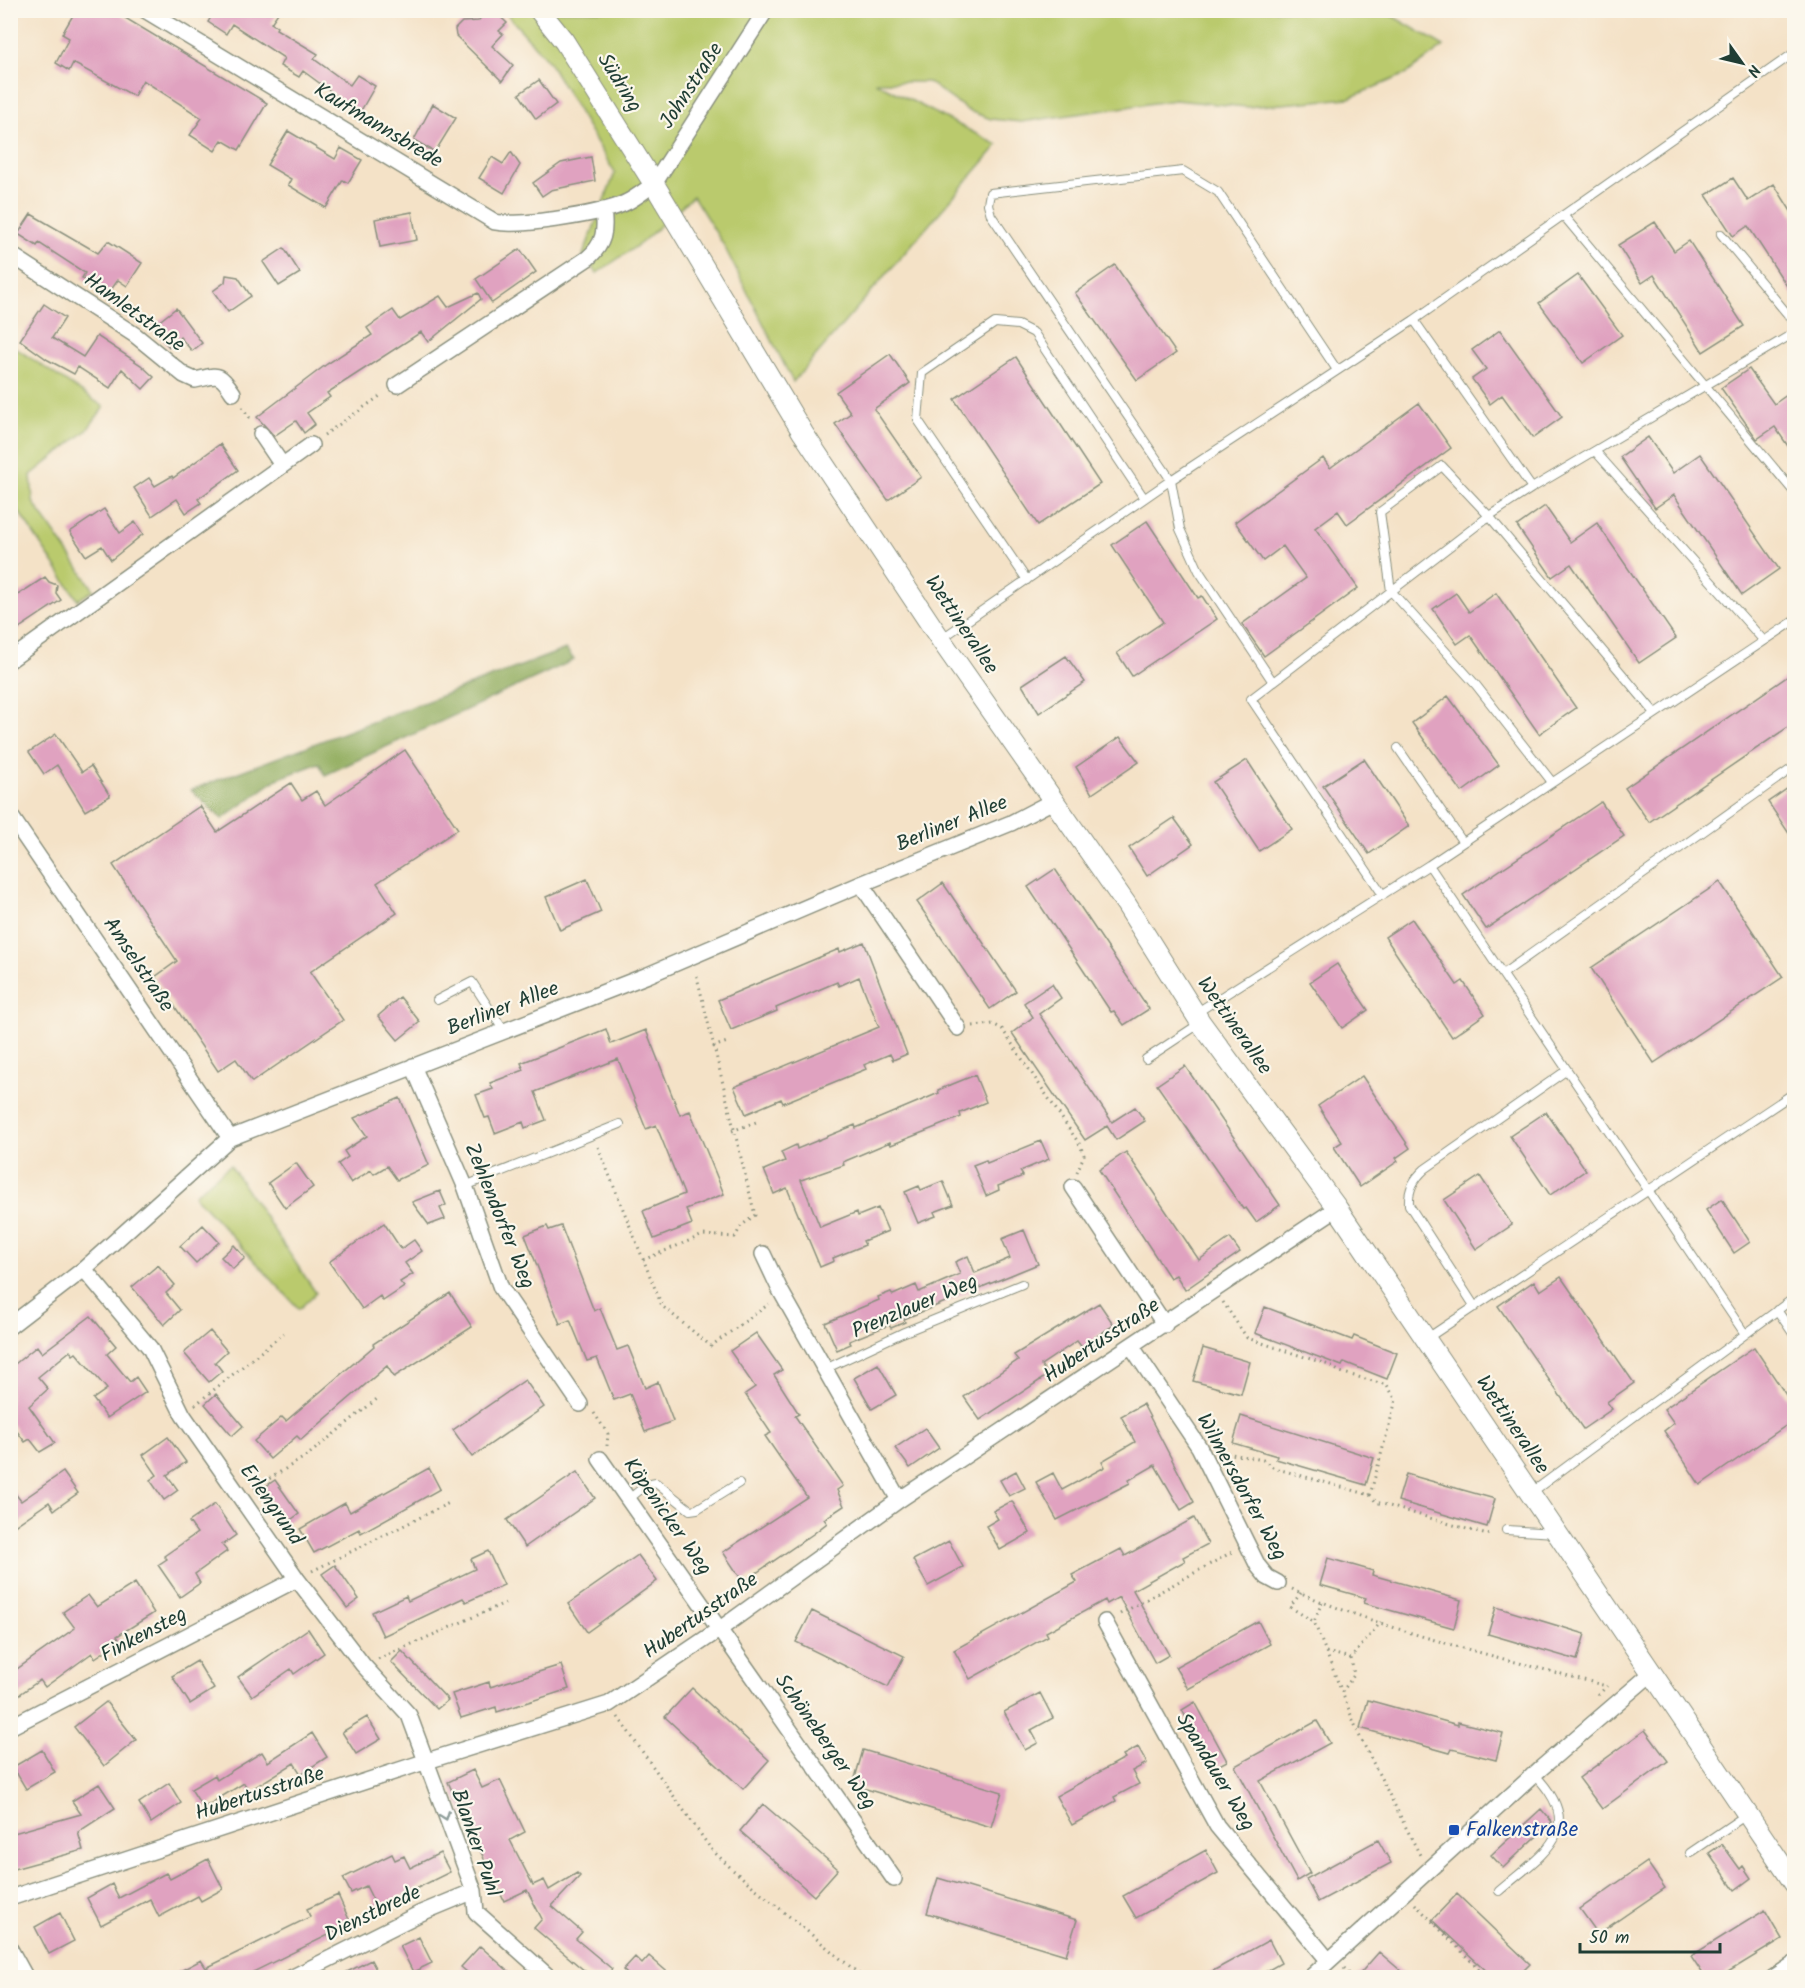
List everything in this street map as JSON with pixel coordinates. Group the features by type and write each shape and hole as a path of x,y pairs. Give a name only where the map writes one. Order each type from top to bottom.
{"street":[{"name":"Kaufmannsbrede","path":"146,10 495,222 510,225 530,223 603,210 626,203 654,184"},
{"name":"Südring","path":"539,10 564,41 654,184"},
{"name":"Johnstraße","path":"654,184 766,10"},
{"name":"Wettinerallee","path":"654,184 803,433 940,640 1055,800 1126,904 1198,1019 1337,1208 1794,1883"},
{"path":"397,385 592,254 604,238 603,210"},
{"name":"Hamletstraße","path":"10,254 135,335 184,375 195,380 214,375 221,377 232,393"},
{"path":"261,434 282,465"},
{"path":"10,660 311,445"},
{"name":"Berliner Allee","path":"10,1326 84,1269 230,1138 692,957 861,884 1011,824 1055,800"},
{"name":"Amselstraße","path":"10,815 230,1138"},
{"path":"861,884 958,1028"},
{"name":"Zehlendorfer Weg","path":"413,1066 465,1186 501,1288 580,1404"},
{"path":"1073,1187 1165,1325"},
{"name":"Hubertusstraße","path":"10,1898 424,1762 609,1704 720,1629 899,1500 1165,1325 1337,1208"},
{"path":"763,1254 782,1294 899,1500"},
{"name":"Erlengrund","path":"84,1269 150,1348 183,1415 297,1579 363,1665 409,1715 418,1736 424,1762"},
{"name":"Wilmersdorfer Weg","path":"1132,1347 1198,1448 1247,1544 1267,1577 1278,1582"},
{"name":"Köpenicker Weg","path":"600,1459 720,1629"},
{"name":"Finkensteg","path":"10,1727 297,1579"},
{"name":"Spandauer Weg","path":"1105,1622 1217,1826 1328,1960"},
{"name":"Schöneberger Weg","path":"720,1629 894,1879"},
{"path":"1310,1977 1534,1774 1653,1672"},
{"name":"Blanker Puhl","path":"424,1762 474,1892 476,1912 550,1977"},
{"name":"Dienstbrede","path":"291,1977 421,1913 474,1892"},
{"path":"10,1949 26,1977"},
{"path":"1773,1977 1794,1964"}],"lane":[{"path":"940,640 1144,498 1413,320 1794,53"},
{"path":"1273,682 1199,571 1180,529 1171,480 991,215 988,204 990,193 1183,171 1218,192 1337,370"},
{"path":"1563,215 1794,492"},
{"path":"1721,234 1794,322"},
{"path":"1413,320 1532,488"},
{"path":"1027,580 918,420 922,373 995,323 1018,325 1034,333 1144,498"},
{"path":"1383,895 1251,699 1489,516 1704,384 1794,333"},
{"path":"1595,452 1764,641"},
{"path":"1552,782 1476,686 1391,591 1380,512 1442,466 1489,516 1655,713"},
{"path":"1146,1059 1198,1019 1794,621"},
{"path":"1398,748 1462,842"},
{"path":"1504,973 1794,767"},
{"path":"1429,865 1504,973 1647,1192 1745,1334"},
{"path":"437,1000 472,982 504,1031"},
{"path":"1475,1307 1409,1205 1410,1189 1425,1169 1568,1070"},
{"path":"1425,1340 1794,1093"},
{"path":"465,1186 620,1124"},
{"name":"Prenzlauer Weg","path":"825,1369 902,1333 1022,1284"},
{"path":"1530,1494 1794,1298"},
{"path":"1778,1310 1794,1335"},
{"path":"629,1499 646,1485 656,1483 690,1510 697,1509 739,1483"},
{"path":"1506,1530 1557,1534"},
{"path":"1499,1891 1546,1850 1557,1837 1561,1825 1549,1789 1534,1774"},
{"path":"1690,1853 1748,1814"}],"path":[{"path":"311,445 397,385"},
{"path":"232,393 261,434"},
{"path":"643,1260 703,1234 735,1237 741,1226 755,1215 732,1131 692,957"},
{"path":"958,1028 963,1030 979,1024 993,1024 1002,1029 1080,1145 1084,1155 1083,1163 1073,1178 1073,1187"},
{"path":"712,1047 730,1041"},
{"path":"732,1131 756,1122"},
{"path":"594,1136 662,1306 711,1346 782,1294"},
{"path":"1215,1290 1247,1338 1387,1385 1396,1400 1370,1495"},
{"path":"183,1415 284,1333"},
{"path":"240,1496 308,1455 378,1398"},
{"path":"598,1415 608,1434 608,1444 600,1459"},
{"path":"1198,1448 1263,1460 1274,1468 1370,1495 1376,1503 1487,1535 1495,1531 1506,1530"},
{"path":"297,1579 451,1502"},
{"path":"1105,1622 1247,1544"},
{"path":"1278,1582 1322,1602 1448,1643 1629,1692"},
{"path":"1301,1593 1290,1607 1314,1622 1359,1735 1422,1858"},
{"path":"1314,1622 1322,1602"},
{"path":"363,1665 505,1603"},
{"path":"1342,1692 1354,1675 1351,1658 1381,1622"},
{"path":"1326,1652 1351,1658"},
{"path":"609,1704 711,1849 733,1870 864,1977"},
{"path":"1403,1892 1488,1977"}],"green space":[{"path":"1382,10 1444,46 1406,74 1349,98 1247,107 1175,100 1021,122 991,119 969,111 928,82 875,82 998,145 793,382 723,244 693,196 641,243 597,273 583,255 615,173 549,62 504,11"},
{"path":"11,345 104,407 87,430 31,475 33,502 94,590 78,600 11,500"},
{"path":"566,649 574,660 325,775 319,763 277,779 222,819 191,790"},
{"path":"230,1165 316,1293 299,1309 194,1195"}],"building":[{"path":"76,10 112,10 267,103 239,150 222,140 215,151 190,135 202,118 143,80 134,96 73,63 69,71 56,63 69,38 62,34"},
{"path":"212,10 280,10 271,23 277,27 276,29 318,54 314,59 350,85 357,75 375,86 359,114 340,102 341,99 303,71 299,77 280,66 284,58 232,24 226,34 208,22 214,12"},
{"path":"488,10 493,10 507,23 499,31 503,34 492,46 513,65 502,81 456,36 455,29 462,22 478,21"},
{"path":"539,80 556,104 536,119 519,94"},
{"path":"433,104 456,118 435,152 414,140"},
{"path":"288,131 335,159 341,148 362,160 348,183 343,180 326,208 288,185 291,179 267,165"},
{"path":"511,152 520,165 504,193 479,178 492,157 503,164"},
{"path":"591,157 595,181 551,190 542,196 533,183 561,163"},
{"path":"1733,178 1748,201 1774,184 1794,216 1794,297 1748,226 1733,236 1706,195"},
{"path":"412,212 417,240 380,247 375,219"},
{"path":"31,214 98,253 108,241 142,263 127,286 118,280 108,294 82,278 85,273 39,243 37,246 18,234"},
{"path":"1655,222 1674,251 1689,241 1744,326 1703,352 1654,275 1642,283 1618,245"},
{"path":"284,248 300,273 279,286 263,262"},
{"path":"520,249 536,272 492,303 476,279"},
{"path":"1115,265 1176,353 1137,380 1075,293"},
{"path":"226,275 238,277 251,296 228,312 213,291 225,282"},
{"path":"1578,275 1622,335 1583,363 1539,303"},
{"path":"478,293 481,299 428,342 421,332 327,393 330,397 307,413 315,424 304,433 296,421 274,436 257,417 327,364 372,335 367,328 393,310 400,320 440,296 448,307"},
{"path":"44,304 65,318 52,338 83,357 97,336 141,365 154,377 143,389 122,369 110,388 78,367 74,374 48,360 20,340"},
{"path":"176,308 202,343 192,351 180,337 169,347 152,327"},
{"path":"1500,330 1562,417 1533,438 1502,395 1490,404 1472,379 1486,369 1472,350"},
{"path":"890,354 910,383 874,409 921,477 888,500 835,424 851,413 836,392"},
{"path":"1016,357 1100,484 1038,525 954,399"},
{"path":"1749,369 1774,404 1794,390 1794,455 1775,427 1757,439 1721,388"},
{"path":"1419,403 1451,448 1347,524 1338,511 1315,528 1358,588 1264,656 1242,624 1306,578 1283,546 1263,561 1235,522 1323,458 1330,468"},
{"path":"1648,437 1673,473 1700,454 1779,569 1742,595 1674,495 1655,508 1620,457"},
{"path":"220,444 238,470 198,499 201,503 186,513 177,499 152,516 134,488 149,478 155,486 172,476 173,478"},
{"path":"1545,506 1570,542 1597,523 1676,638 1639,663 1571,564 1552,577 1517,526"},
{"path":"104,509 120,533 135,522 143,534 111,560 102,546 86,556 70,532"},
{"path":"1147,521 1198,598 1202,596 1217,619 1132,676 1117,653 1163,622 1112,545"},
{"path":"45,577 49,582 57,585 56,593 61,600 10,634 10,600"},
{"path":"1456,593 1469,612 1496,593 1576,708 1539,734 1470,635 1457,644 1433,609"},
{"path":"1066,656 1085,682 1039,713 1022,685"},
{"path":"1794,672 1794,723 1649,822 1625,788"},
{"path":"1448,696 1499,765 1462,792 1412,723"},
{"path":"56,734 82,772 91,766 110,796 85,811 57,765 44,774 29,752"},
{"path":"1120,737 1139,762 1092,794 1076,767"},
{"path":"405,750 458,829 377,883 397,913 310,972 343,1020 252,1082 236,1059 218,1071 155,977 177,961 113,865 200,806 217,832 291,783 302,800 316,791 325,805"},
{"path":"1364,759 1409,826 1369,854 1323,786"},
{"path":"1247,760 1292,829 1259,851 1213,782"},
{"path":"1794,784 1794,841 1768,802"},
{"path":"1601,802 1624,836 1486,929 1463,895"},
{"path":"1174,818 1193,844 1147,876 1129,848"},
{"path":"1055,869 1149,1009 1124,1025 1114,1011 1111,1012 1028,887"},
{"path":"587,879 601,912 560,930 546,897"},
{"path":"1720,882 1783,977 1654,1063 1591,968"},
{"path":"943,883 1016,991 990,1009 917,902"},
{"path":"1412,919 1457,985 1463,981 1485,1014 1452,1037 1385,937"},
{"path":"864,942 907,1054 893,1060 890,1054 864,1065 866,1069 783,1103 781,1099 746,1114 734,1087 879,1027 859,977 839,986 837,982 731,1030 718,1000 839,949 840,952"},
{"path":"1337,964 1368,1010 1342,1028 1310,982"},
{"path":"1052,984 1061,998 1039,1014 1112,1122 1135,1107 1145,1121 1116,1140 1107,1126 1085,1140 1012,1033 1033,1017 1024,1003"},
{"path":"400,997 420,1022 398,1040 378,1016"},
{"path":"606,1029 611,1044 646,1030 680,1115 690,1111 724,1194 686,1209 692,1224 654,1239 643,1211 684,1194 656,1125 646,1129 618,1059 535,1092 546,1120 525,1128 523,1122 495,1133 489,1117 485,1118 476,1095 493,1089 490,1083 524,1070 521,1063"},
{"path":"1185,1066 1280,1205 1256,1222 1246,1208 1243,1209 1157,1085"},
{"path":"975,1075 986,1102 960,1113 961,1117 891,1145 890,1142 843,1162 844,1165 801,1180 820,1227 857,1212 858,1216 878,1208 888,1231 863,1241 865,1245 833,1258 834,1261 820,1267 787,1188 774,1194 764,1170 785,1161 781,1152 796,1145 797,1149 855,1125 856,1128"},
{"path":"1362,1076 1410,1148 1396,1158 1398,1161 1360,1187 1334,1147 1342,1142 1318,1106"},
{"path":"400,1098 429,1165 397,1180 387,1166 374,1174 371,1170 351,1183 338,1164 348,1157 344,1151 367,1136 354,1118"},
{"path":"1546,1112 1586,1170 1550,1195 1510,1136"},
{"path":"1041,1141 1049,1159 1020,1171 1023,1176 998,1186 999,1190 986,1196 973,1165 986,1160 987,1163"},
{"path":"1126,1152 1199,1260 1230,1238 1240,1252 1185,1290 1176,1275 1170,1278 1099,1170"},
{"path":"296,1163 313,1187 285,1208 268,1183"},
{"path":"1480,1176 1512,1225 1476,1249 1444,1200"},
{"path":"943,1181 953,1205 934,1212 936,1216 918,1223 905,1192 919,1186 921,1190"},
{"path":"440,1191 446,1205 440,1208 445,1219 429,1225 412,1202"},
{"path":"1722,1199 1750,1242 1734,1253 1706,1210"},
{"path":"384,1223 401,1249 414,1240 422,1251 405,1263 413,1274 400,1282 404,1287 383,1301 380,1296 362,1309 329,1262"},
{"path":"203,1225 219,1242 196,1263 180,1246"},
{"path":"547,1226 549,1230 561,1226 594,1311 600,1308 617,1350 628,1346 645,1388 658,1382 673,1421 645,1432 630,1394 614,1400 597,1358 587,1361 570,1320 560,1324 525,1235"},
{"path":"1024,1230 1038,1264 904,1319 905,1322 891,1328 889,1325 849,1341 851,1344 837,1350 825,1323 879,1300 878,1297 891,1292 893,1295 916,1285 919,1292 960,1274 955,1262 968,1256 975,1273 1010,1258 1002,1239"},
{"path":"234,1245 245,1258 233,1269 221,1257"},
{"path":"158,1265 175,1285 166,1293 180,1310 164,1325 132,1287"},
{"path":"1561,1277 1634,1383 1607,1402 1612,1409 1583,1429 1498,1306 1534,1281 1540,1291"},
{"path":"450,1293 472,1327 394,1377 387,1366 301,1440 297,1436 270,1459 254,1441 282,1417 286,1421 374,1346 373,1344"},
{"path":"1099,1303 1114,1325 1094,1338 1096,1342 1084,1350 1077,1341 1041,1365 1048,1375 980,1420 964,1397 1018,1360 1014,1355"},
{"path":"1265,1307 1352,1340 1354,1336 1397,1353 1387,1379 1344,1362 1342,1366 1255,1333"},
{"path":"91,1316 116,1346 107,1354 130,1382 136,1377 146,1392 107,1418 93,1399 107,1389 76,1353 73,1355 70,1351 38,1377 48,1389 29,1406 55,1443 40,1452 30,1439 25,1442 10,1422 10,1368 37,1346 42,1353"},
{"path":"210,1331 227,1351 215,1362 222,1371 209,1382 184,1353"},
{"path":"756,1333 782,1370 774,1375 799,1414 795,1416 843,1486 837,1490 844,1506 824,1519 827,1523 813,1534 743,1582 723,1552 807,1497 765,1436 771,1433 745,1394 755,1387 730,1351"},
{"path":"1754,1347 1794,1407 1794,1420 1700,1485 1664,1431 1674,1423 1664,1409"},
{"path":"1203,1348 1250,1362 1241,1394 1193,1381"},
{"path":"878,1364 896,1395 872,1409 854,1378"},
{"path":"525,1380 544,1407 472,1457 453,1430"},
{"path":"216,1394 243,1426 232,1436 205,1404"},
{"path":"1143,1404 1194,1502 1181,1510 1155,1465 1129,1480 1130,1483 1057,1520 1036,1482 1053,1473 1062,1490 1105,1467 1102,1461 1135,1442 1121,1416"},
{"path":"1241,1416 1374,1458 1366,1485 1276,1459 1277,1456 1233,1443"},
{"path":"925,1428 939,1448 910,1468 895,1448"},
{"path":"168,1437 186,1462 167,1475 178,1490 164,1500 150,1480 157,1475 143,1455"},
{"path":"429,1468 440,1489 361,1533 359,1529 314,1553 300,1529 345,1503 350,1512"},
{"path":"1016,1471 1025,1488 1009,1496 1000,1480"},
{"path":"63,1472 78,1493 54,1510 49,1502 10,1529 10,1487 21,1501"},
{"path":"577,1472 595,1498 525,1547 507,1520"},
{"path":"1406,1474 1495,1499 1487,1527 1398,1501"},
{"path":"275,1480 299,1514 286,1523 262,1489"},
{"path":"1012,1501 1030,1533 1000,1550 986,1526 998,1519 993,1511"},
{"path":"215,1504 236,1535 222,1545 227,1551 195,1574 200,1583 180,1597 158,1565 167,1559 164,1556 197,1533 189,1522"},
{"path":"1194,1518 1208,1544 1183,1557 1185,1561 1133,1590 1169,1655 1155,1663 1119,1597 1107,1604 1105,1600 1046,1632 1048,1636 970,1679 954,1650 1077,1582 1072,1575 1121,1549 1125,1556"},
{"path":"949,1541 963,1567 928,1586 913,1560"},
{"path":"488,1551 504,1585 466,1602 463,1598 383,1636 372,1612 406,1596 408,1601 475,1569 471,1559"},
{"path":"638,1555 657,1581 587,1632 568,1604"},
{"path":"1328,1558 1373,1571 1372,1575 1461,1600 1454,1628 1364,1603 1366,1598 1320,1585"},
{"path":"335,1565 359,1599 347,1608 322,1574"},
{"path":"135,1583 154,1613 117,1636 120,1641 95,1658 92,1653 45,1687 40,1680 10,1701 10,1674 75,1628 63,1612 88,1595 97,1607"},
{"path":"1496,1607 1585,1634 1577,1660 1488,1634"},
{"path":"812,1611 904,1656 888,1687 796,1642"},
{"path":"1258,1621 1270,1644 1188,1689 1175,1667"},
{"path":"308,1629 324,1653 294,1674 291,1669 252,1696 238,1677"},
{"path":"402,1651 448,1700 437,1709 391,1662"},
{"path":"197,1661 214,1689 190,1704 172,1676"},
{"path":"561,1665 569,1689 497,1712 496,1707 461,1718 452,1694 489,1682 490,1687"},
{"path":"692,1688 769,1760 743,1789 665,1717"},
{"path":"1040,1693 1053,1718 1031,1730 1038,1743 1025,1750 1004,1712"},
{"path":"1368,1700 1458,1725 1458,1722 1503,1733 1496,1760 1452,1749 1450,1753 1360,1728"},
{"path":"106,1702 136,1740 104,1766 74,1727"},
{"path":"1195,1702 1227,1761 1214,1768 1182,1710"},
{"path":"367,1717 381,1739 356,1754 342,1732"},
{"path":"1317,1721 1330,1743 1260,1781 1310,1873 1297,1881 1235,1766"},
{"path":"1645,1730 1668,1761 1602,1809 1579,1778"},
{"path":"312,1733 327,1757 301,1774 294,1763 249,1791 244,1783 203,1808 191,1789 215,1775 217,1780 262,1752 268,1762"},
{"path":"1138,1747 1147,1763 1132,1771 1139,1784 1114,1797 1116,1801 1072,1825 1056,1796 1125,1758 1123,1755"},
{"path":"42,1750 55,1772 26,1789 13,1767"},
{"path":"863,1750 1002,1792 991,1827 853,1785"},
{"path":"473,1770 482,1788 500,1780 525,1832 510,1840 533,1885 544,1880 549,1890 577,1873 580,1876 552,1906 582,1932 576,1939 612,1969 605,1977 592,1977 534,1928 542,1919 527,1890 504,1901 448,1782"},
{"path":"169,1783 181,1803 151,1823 139,1803"},
{"path":"99,1784 115,1808 78,1832 83,1850 10,1870 10,1834 81,1814 72,1801"},
{"path":"763,1804 838,1869 814,1896 740,1831"},
{"path":"1541,1809 1552,1822 1503,1868 1491,1855"},
{"path":"1378,1840 1391,1863 1318,1902 1306,1879"},
{"path":"1722,1844 1740,1869 1743,1866 1751,1878 1735,1890 1709,1853"},
{"path":"1206,1850 1218,1873 1136,1918 1123,1896"},
{"path":"440,1853 450,1872 377,1908 366,1886 351,1893 343,1878 392,1854 395,1860 404,1856 410,1868"},
{"path":"208,1859 223,1889 201,1901 198,1896 159,1917 150,1899 101,1925 87,1898 112,1884 119,1898 166,1873 170,1879"},
{"path":"1647,1862 1665,1888 1598,1934 1580,1909"},
{"path":"938,1878 1077,1920 1066,1955 927,1913"},
{"path":"1457,1894 1530,1964 1517,1977 1493,1977 1432,1920"},
{"path":"338,1895 351,1924 243,1977 169,1977 201,1960 206,1968 310,1917 307,1909"},
{"path":"1765,1910 1782,1939 1720,1977 1705,1977 1691,1956"},
{"path":"60,1913 74,1941 49,1954 35,1927"},
{"path":"419,1937 432,1963 413,1972 400,1946"},
{"path":"1269,1940 1281,1963 1256,1977 1202,1977"},
{"path":"480,1946 515,1977 473,1977 461,1967"},
{"path":"1379,1952 1408,1977 1357,1977"},
{"path":"649,1956 673,1977 630,1977 623,1970 635,1957 642,1964"},
{"path":"371,1960 380,1977 337,1977"}],"place":[{"name":"Falkenstraße","path":"1454,1830"}]}
